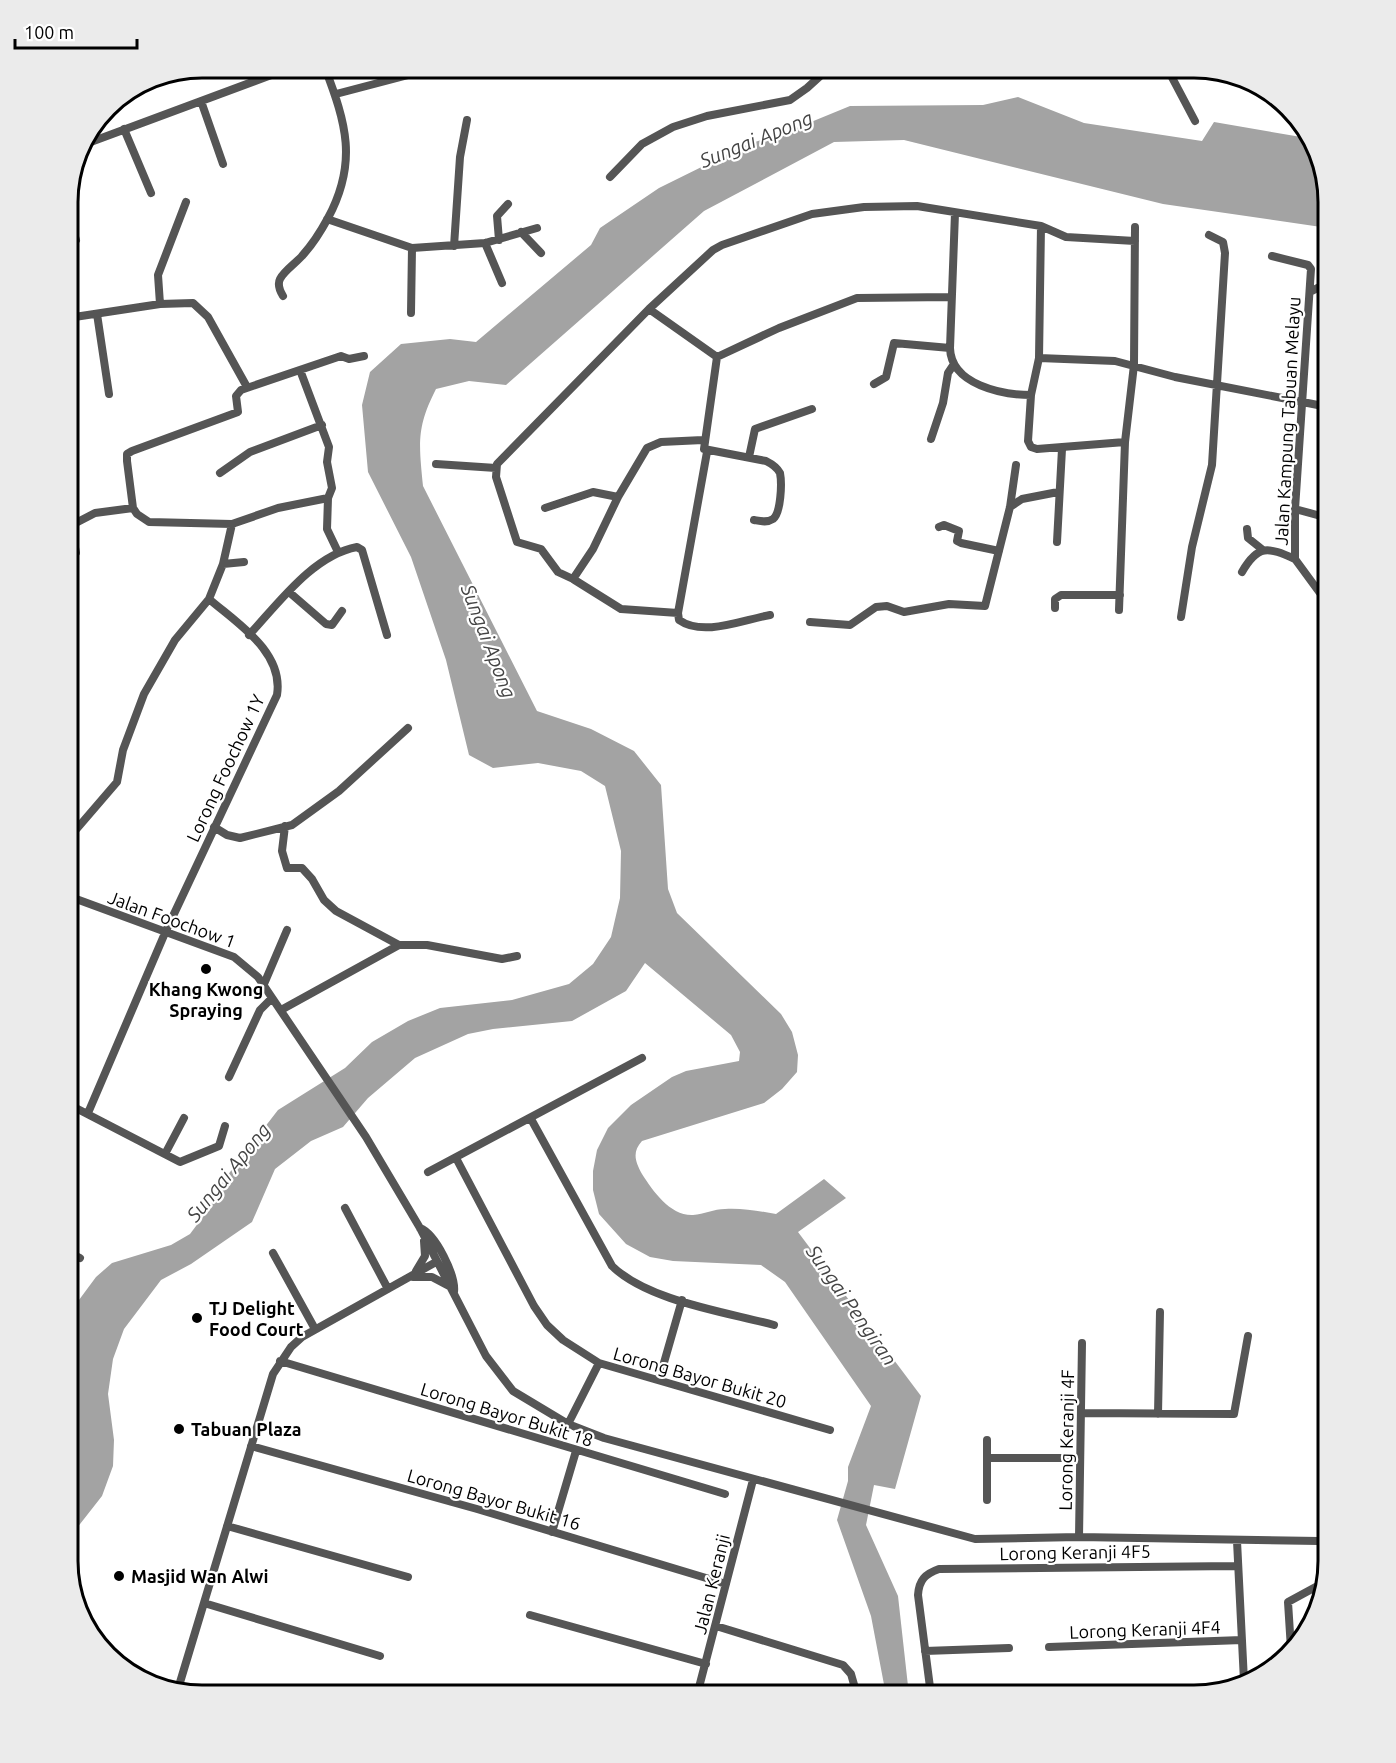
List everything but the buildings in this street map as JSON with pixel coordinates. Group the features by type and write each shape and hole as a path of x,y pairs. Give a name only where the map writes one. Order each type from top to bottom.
{"street":[{"path":"95,140 263,78"},
{"path":"283,296 278,286 280,279 304,255 327,219 344,183 347,137 336,94 329,78"},
{"path":"336,94 397,78"},
{"path":"610,177 642,144 673,127 707,116 790,100 818,78"},
{"path":"1172,78 1195,121"},
{"path":"201,101 223,164"},
{"path":"454,246 459,157 467,120"},
{"path":"124,129 151,193"},
{"path":"160,304 158,275 186,202"},
{"path":"499,240 497,216 508,204"},
{"path":"678,613 621,609 558,572 541,549 517,542 496,477 496,468 552,407 649,309 713,250 766,228 845,208 917,206 1041,226 1066,237 1135,241"},
{"path":"955,213 950,348 954,364 964,375 988,389 1009,395 1031,395"},
{"path":"327,219 412,248 485,243 537,228"},
{"path":"1041,226 1039,358 1031,395 1028,441 1030,447 1062,448 1125,442"},
{"path":"1119,610 1125,442 1134,365 1135,227"},
{"path":"521,232 541,253"},
{"path":"1181,617 1192,547 1212,465 1218,384 1226,254 1223,242 1209,235"},
{"path":"485,243 502,283"},
{"path":"411,313 412,248"},
{"name":"Jalan Kampung Tabuan Melayu","path":"1272,256 1308,265 1311,269 1295,509 1295,559 1318,589"},
{"path":"1310,292 1318,288"},
{"path":"717,357 780,328 857,298 951,297"},
{"path":"78,317 186,301 199,306 212,323 247,387"},
{"path":"649,309 717,357"},
{"path":"97,314 109,394"},
{"path":"874,384 886,377 894,343 950,348"},
{"path":"328,498 278,508 232,524 149,522 136,514 133,508 127,454 238,412 237,394 247,387 341,356 349,359 364,356"},
{"path":"717,357 703,440 704,449 707,452 678,613 679,620 686,625 709,629 770,615"},
{"path":"1039,358 1115,361 1175,377 1318,405"},
{"path":"931,439 943,403 948,373 954,364"},
{"path":"300,370 329,447 327,462 332,488 328,498 327,529 338,552"},
{"path":"749,457 755,429 812,409"},
{"path":"220,472 250,452 322,425"},
{"path":"573,579 593,549 618,497 647,448 653,444 703,440"},
{"path":"1057,542 1062,448"},
{"path":"707,452 749,457 774,465 780,473 777,512 773,519 765,522 754,520"},
{"path":"436,464 496,468"},
{"path":"810,622 850,625 876,607 886,606 904,612 941,605 985,606 989,600 1010,507 1016,465"},
{"path":"545,508 593,492 618,497"},
{"path":"1010,507 1022,499 1058,492"},
{"path":"78,522 95,513 133,508"},
{"path":"1295,509 1318,515"},
{"path":"78,827 117,782 123,750 148,686 174,640 209,599 223,564 232,524"},
{"path":"939,527 944,525 959,531 957,541 961,543 999,551"},
{"path":"1247,529 1248,538 1263,550 1278,552 1295,559"},
{"path":"249,634 289,592 338,552 357,547 362,550 387,635"},
{"path":"1242,572 1255,554 1263,550"},
{"path":"223,564 244,562"},
{"path":"289,592 326,624 332,625 342,611"},
{"path":"1055,608 1055,599 1061,595 1120,595"},
{"name":"Lorong Foochow 1Y","path":"88,1113 165,933 277,695 279,683 273,661 249,634 209,599"},
{"path":"214,827 227,835 240,838 285,826 316,809 408,728"},
{"path":"285,826 282,851 287,868 302,868 312,879 324,900 336,912 399,945 427,945 502,959 517,956"},
{"name":"Jalan Foochow 1","path":"78,900 234,957 246,965 264,984 366,1137 422,1231"},
{"path":"264,984 287,930"},
{"path":"281,1010 399,945"},
{"path":"230,1077 260,1010 272,998"},
{"path":"428,1172 642,1058"},
{"path":"78,1108 180,1161 219,1146 225,1126"},
{"path":"165,1154 184,1118"},
{"path":"531,1119 612,1266 635,1283 682,1300 774,1325"},
{"name":"Lorong Bayor Bukit 20","path":"456,1158 540,1316 563,1340 599,1363 830,1430"},
{"path":"345,1208 388,1289"},
{"path":"422,1231 486,1356 513,1391 568,1424 604,1438 975,1539 1079,1537 1318,1541"},
{"path":"410,1277 421,1267 425,1256 422,1231"},
{"path":"422,1231 429,1231 434,1240 455,1282 452,1290"},
{"path":"273,1253 315,1329"},
{"path":"180,1683 273,1374 280,1361 291,1347 315,1329 436,1262"},
{"path":"410,1277 432,1277 452,1290"},
{"path":"659,1380 682,1300"},
{"path":"1158,1414 1160,1312"},
{"path":"1081,1413 1234,1414 1248,1336"},
{"name":"Lorong Keranji 4F","path":"1079,1537 1082,1343"},
{"name":"Lorong Bayor Bukit 18","path":"280,1361 725,1494"},
{"path":"568,1424 599,1363"},
{"path":"987,1440 987,1500"},
{"name":"Lorong Bayor Bukit 16","path":"251,1446 726,1584"},
{"path":"552,1532 576,1451"},
{"path":"987,1458 1080,1458"},
{"name":"Jalan Keranji","path":"700,1685 753,1480"},
{"path":"227,1526 408,1577"},
{"path":"1237,1541 1236,1566 1244,1674"},
{"name":"Lorong Keranji 4F5","path":"925,1651 919,1584 931,1572 939,1569 1236,1566"},
{"path":"1290,1640 1288,1602 1315,1587"},
{"path":"204,1604 380,1656"},
{"path":"530,1615 706,1664"},
{"path":"716,1626 843,1665 851,1674 854,1685"},
{"name":"Lorong Keranji 4F4","path":"1049,1647 1242,1640"},
{"path":"930,1685 925,1651 1009,1648"}],"water":[{"path":"1018,97 1084,123 1202,141 1214,122 1299,137 1316,178 1318,227 1163,204 904,140 834,142 704,211 506,385 469,381 436,389 422,426 420,447 423,486 537,711 591,729 634,751 661,785 668,889 677,913 781,1014 792,1032 798,1055 797,1072 782,1089 764,1103 642,1141 637,1149 636,1161 657,1195 670,1207 685,1214 693,1215 731,1209 776,1214 824,1179 846,1198 798,1232 921,1396 895,1489 874,1485 866,1525 898,1596 908,1685 884,1685 871,1616 837,1520 848,1481 848,1467 871,1406 785,1282 761,1265 673,1261 650,1257 626,1244 599,1214 593,1190 593,1171 597,1150 608,1128 631,1105 672,1077 686,1071 739,1061 740,1052 731,1035 645,963 626,991 572,1021 493,1029 468,1034 415,1058 368,1098 343,1127 311,1141 275,1169 252,1222 191,1264 161,1280 124,1329 113,1359 108,1394 114,1440 113,1466 102,1496 78,1527 78,1301 96,1277 112,1263 171,1245 190,1234 208,1210 220,1185 278,1110 345,1068 372,1042 408,1021 440,1008 512,1000 569,984 593,964 611,937 620,898 621,851 605,786 581,771 538,763 493,768 469,755 446,660 411,557 368,472 362,405 370,372 401,344 450,339 476,342 591,245 600,228 659,188 746,145 794,129 850,106 983,105"}],"place":[{"name":"Khang Kwong Spraying","path":"206,969"},
{"name":"TJ Delight Food Court","path":"197,1318"},
{"name":"Tabuan Plaza","path":"179,1429"},
{"name":"Masjid Wan Alwi","path":"119,1576"}],"water label":[{"name":"Sungai Apong","path":"756,139"},
{"name":"Sungai Apong","path":"489,641"},
{"name":"Sungai Apong","path":"228,1172"},
{"name":"Sungai Pengiran","path":"852,1305"}]}
